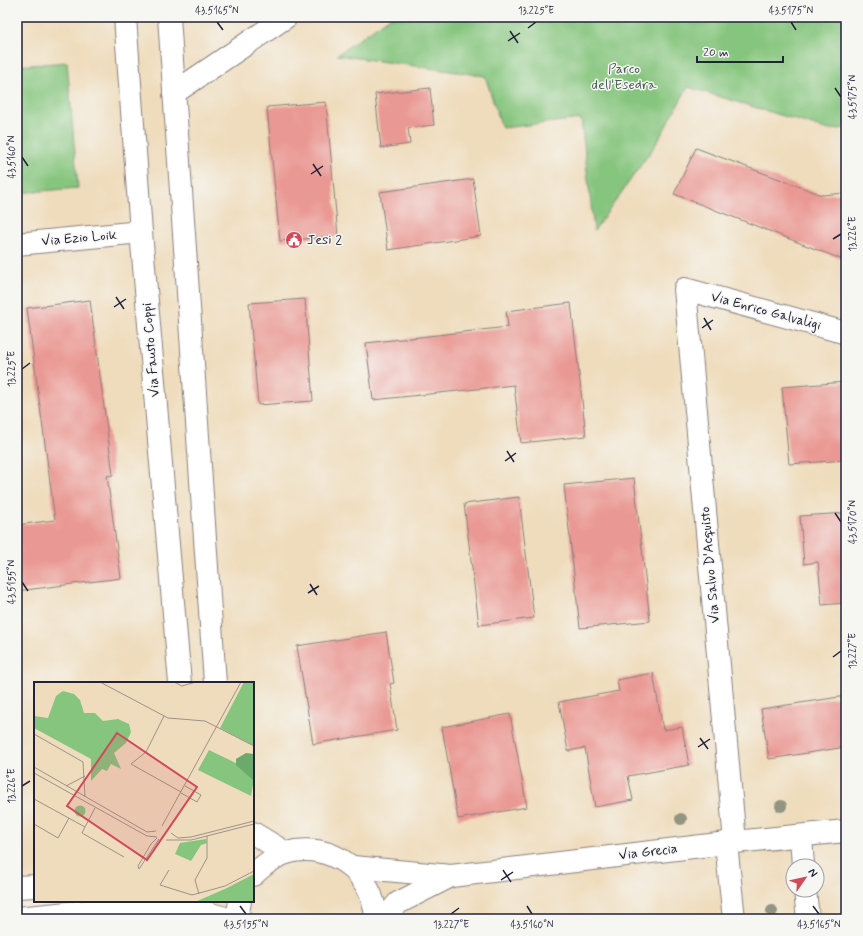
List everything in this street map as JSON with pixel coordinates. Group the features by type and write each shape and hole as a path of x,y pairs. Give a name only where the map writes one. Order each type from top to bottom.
{"street":[{"name":"Via Fausto Coppi","path":"125,17 141,232 180,682"},
{"path":"169,17 215,682"},
{"path":"174,93 286,17"},
{"name":"Via Ezio Loik","path":"17,244 141,232"},
{"name":"Via Enrico Galvaligi","path":"685,289 846,333"},
{"name":"Via Salvo D'Acquisto","path":"685,289 730,842 734,919"},
{"name":"Via Grecia","path":"353,867 450,876 730,842 846,831"},
{"path":"254,834 286,853"},
{"path":"801,836 802,858"},
{"path":"254,875 267,862 286,853 309,850 333,855 353,867 368,885 376,906 376,919"},
{"name":"Via Grecia","path":"385,919 398,903 450,876"},
{"path":"17,887 34,886"},
{"path":"806,898 808,919"},
{"path":"237,919 240,902"},
{"path":"17,918 169,903 229,919"}],"green space":[{"name":"Parco dell'Esedra","path":"390,17 846,17 846,128 829,130 688,87 656,144 594,231 581,119 502,128 485,76 337,55"},
{"path":"67,62 78,188 17,193 17,66"}],"building":[{"path":"430,88 434,125 408,128 410,144 381,148 375,94"},
{"path":"326,102 338,236 280,241 267,107"},
{"path":"696,148 822,195 846,193 846,261 674,194"},
{"path":"473,179 481,236 388,250 380,192"},
{"path":"305,299 313,401 258,405 249,303"},
{"path":"90,300 113,475 107,476 121,578 17,591 17,525 55,520 27,308"},
{"path":"571,303 586,436 521,443 514,385 373,400 366,343 508,327 506,311"},
{"path":"846,382 846,460 789,464 782,387"},
{"path":"634,478 650,621 580,628 564,485"},
{"path":"519,497 534,618 479,625 464,504"},
{"path":"846,513 846,603 822,605 818,562 804,564 800,516"},
{"path":"386,632 394,683 390,684 397,730 313,744 297,646"},
{"path":"653,673 663,730 682,727 689,765 628,776 633,800 595,807 585,748 568,751 559,702 619,691 617,680"},
{"path":"846,696 846,747 769,759 761,709"},
{"path":"510,714 527,807 458,819 442,727"}],"place":[{"name":"Jesi 2","path":"294,240"}]}
